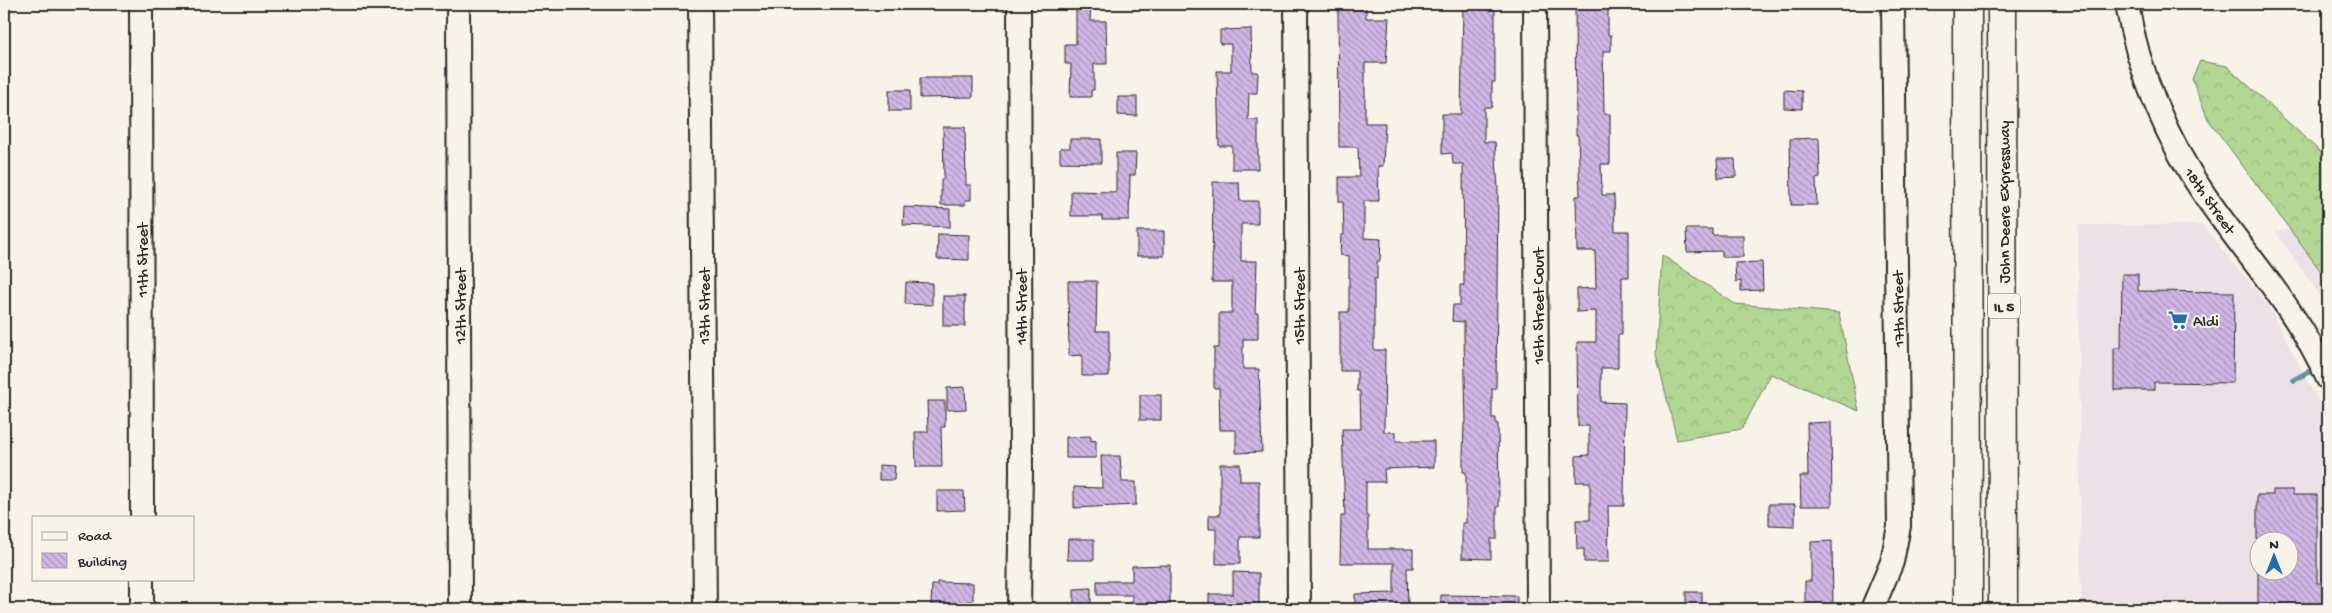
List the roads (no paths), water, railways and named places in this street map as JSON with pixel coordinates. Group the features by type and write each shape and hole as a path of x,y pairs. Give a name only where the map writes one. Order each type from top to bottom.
{"highway":[{"name":"IL 5","path":"1967,4 1968,609"},
{"name":"John Deere Expressway","path":"2002,4 2003,609"},
{"path":"1954,609 1954,460 1967,316"}],"street":[{"name":"11th Street","path":"141,4 142,516"},
{"name":"12th Street","path":"458,4 460,609"},
{"name":"13th Street","path":"700,4 704,609"},
{"name":"14th Street","path":"1019,4 1021,450 1019,609"},
{"name":"15th Street","path":"1296,4 1299,609"},
{"name":"16th Street Court","path":"1535,4 1538,609"},
{"name":"17th Street","path":"1875,606 1897,544 1899,507 1893,4"},
{"name":"18th Street","path":"2127,4 2138,49 2154,98 2186,163 2208,199 2297,319 2315,350 2328,380"},
{"path":"2003,556 2018,609"},
{"path":"142,580 142,609"}],"waterway":[{"path":"2294,380 2310,371"}],"place":[{"name":"Aldi","path":"2178,320"}]}
